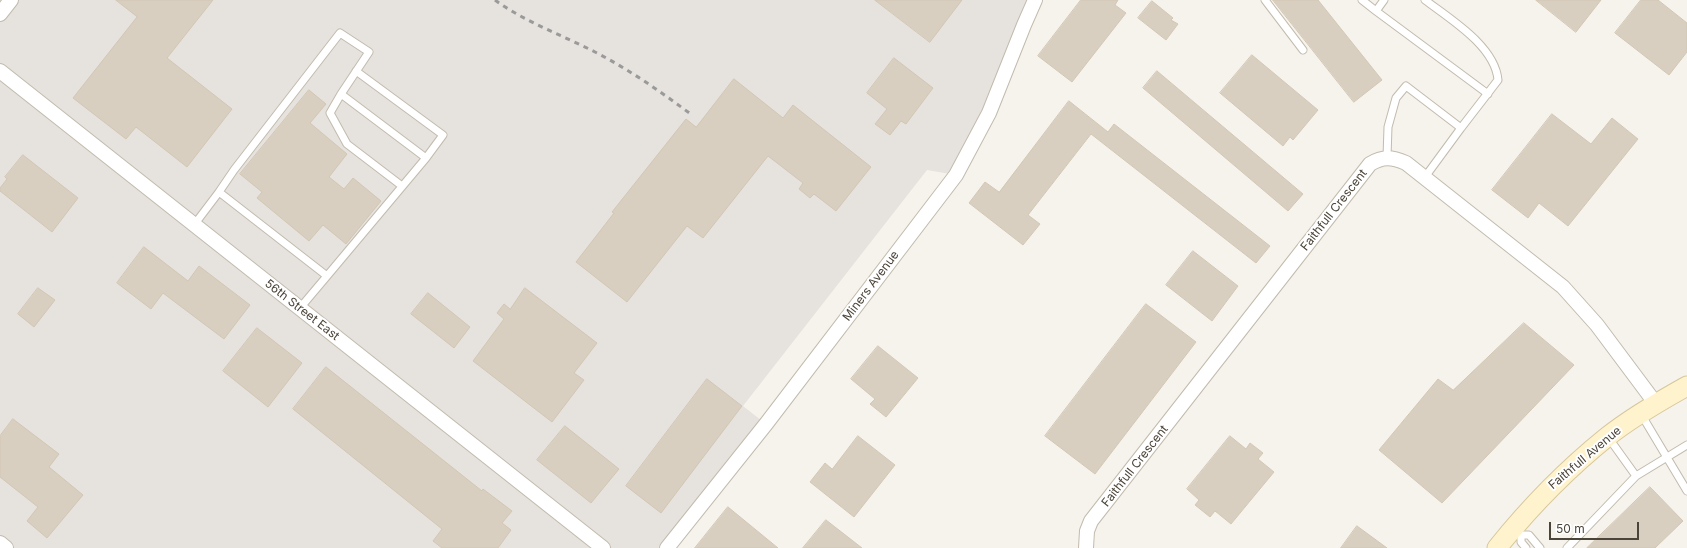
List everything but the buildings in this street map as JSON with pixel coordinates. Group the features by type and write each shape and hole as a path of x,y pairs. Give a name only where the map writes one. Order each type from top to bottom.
{"street":[{"path":"0,14 11,0"},
{"name":"Miners Avenue","path":"667,548 766,424 956,175 989,113 1035,0"},
{"name":"56th Street East","path":"0,71 603,548"},
{"path":"1388,157 1406,163 1425,177 1563,288 1597,325 1648,409"},
{"name":"Faithfull Crescent","path":"1086,548 1087,531 1091,521 1370,164 1378,159 1388,157"},
{"name":"Faithfull Avenue","path":"1497,548 1517,531 1563,475 1607,436 1687,386"},
{"path":"0,543 6,548"}],"lane":[{"path":"1265,0 1303,50"},
{"path":"1362,0 1488,94"},
{"path":"1376,11 1384,0"},
{"path":"1424,0 1463,29 1490,56 1497,71 1498,80 1425,177"},
{"path":"194,225 234,170 340,33 369,52 330,113 347,144 402,186"},
{"path":"300,308 426,158 443,135 356,71"},
{"path":"1388,157 1388,127 1396,98 1406,86 1461,128"},
{"path":"341,94 426,158"},
{"path":"219,192 327,276"},
{"path":"1648,409 1667,458 1687,490"},
{"path":"1607,436 1636,476"},
{"path":"1566,548 1636,476 1687,445"},
{"path":"1517,531 1521,542 1526,548"},
{"path":"1517,531 1529,535 1540,548"}],"shaded area":[{"path":"0,0 1035,0 956,175 927,170 743,406 766,424 667,548 0,548"}],"railway":[{"path":"495,0 531,22 621,66 692,115"}]}
